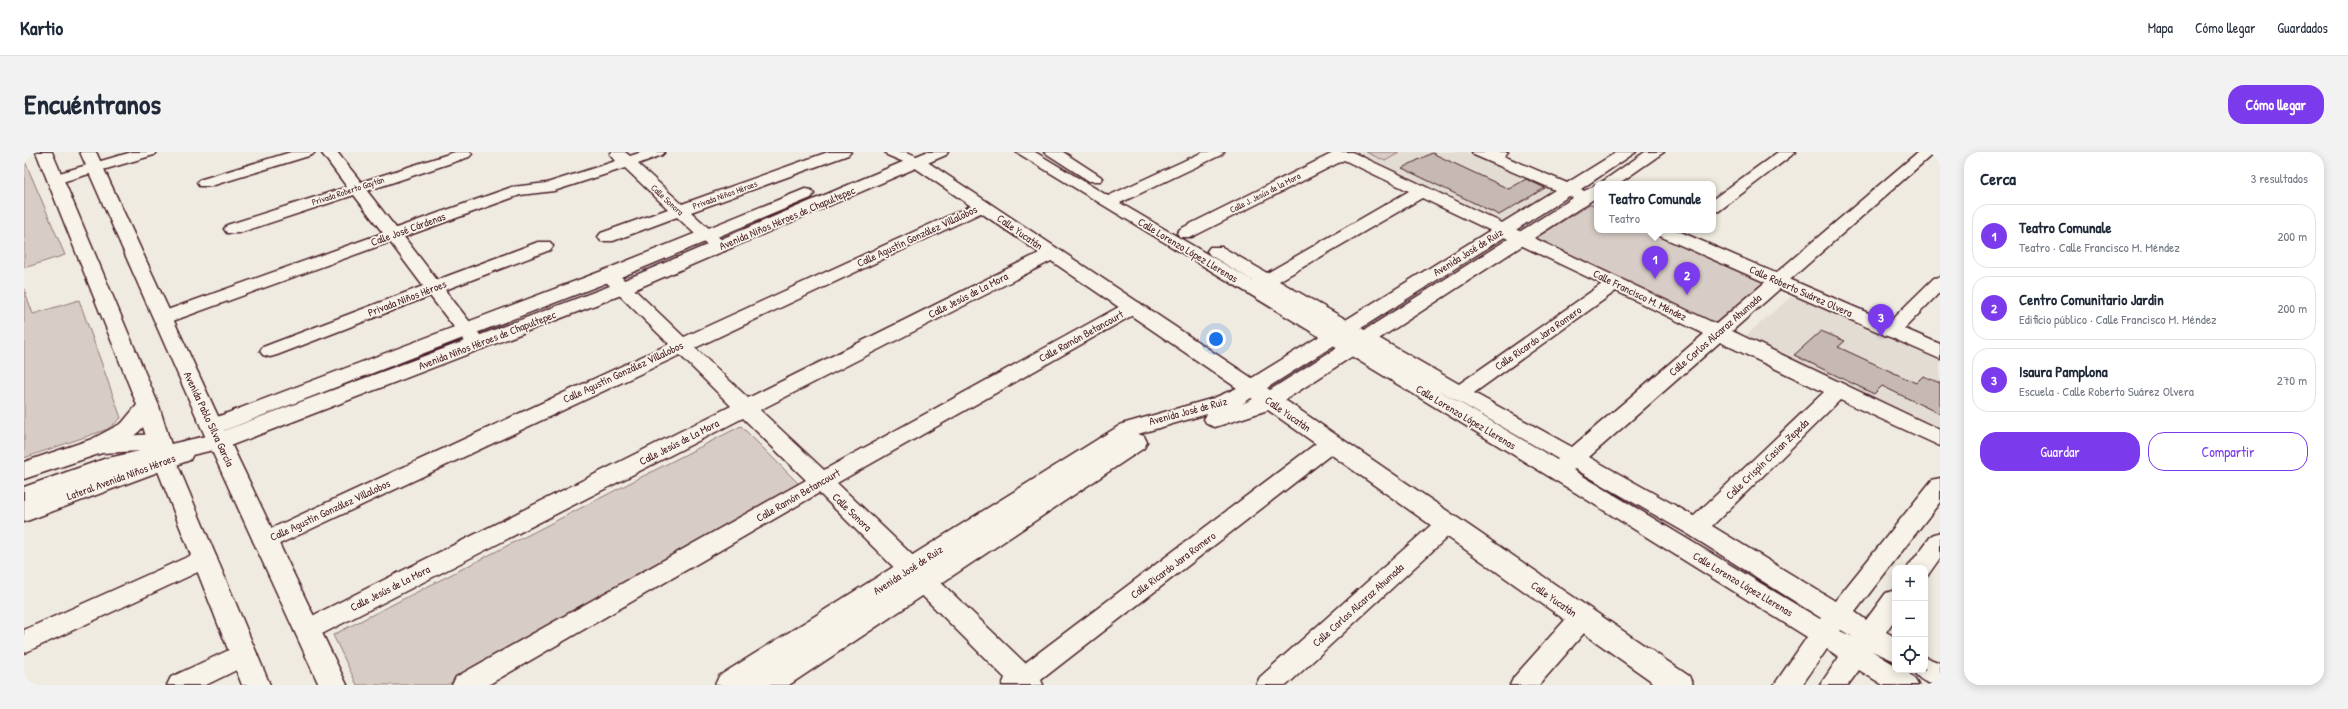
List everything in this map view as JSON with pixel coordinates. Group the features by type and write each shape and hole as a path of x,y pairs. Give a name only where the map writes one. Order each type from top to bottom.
{"street":[{"path":"44,152 148,406 162,452 256,685"},
{"path":"55,179 91,160 149,152"},
{"path":"205,183 307,152"},
{"path":"329,152 472,337"},
{"name":"Calle José Cárdenas","path":"163,318 518,190 548,188 563,184 621,157 657,152"},
{"name":"Privada Niños Héroes","path":"607,238 843,152"},
{"name":"Avenida Niños Héroes de Chapultepec","path":"215,434 615,282 712,241 904,155 940,152"},
{"name":"Calle Lorenzo López Llerenas","path":"1024,152 1186,233 1259,285"},
{"path":"1116,199 1216,152"},
{"name":"Avenida José de Ruiz","path":"729,685 917,575 1143,438 1166,430 1250,410 1260,395 1349,338 1504,230 1628,152"},
{"path":"1612,181 1656,152"},
{"path":"1716,204 1788,152"},
{"name":"Calle Carlos Alcaraz Ahumada","path":"1558,471 1927,152"},
{"name":"Calle Lorenzo López Llerenas","path":"1060,153 1116,199 1349,338 1558,471 1824,633 1892,649"},
{"name":"Calle Francisco M. Méndez","path":"1342,153 1940,439"},
{"name":"Calle J. Jesús de la Mora","path":"1186,233 1342,153"},
{"name":"Privada Roberto Gaytán","path":"233,229 464,154"},
{"path":"1491,154 1568,190 1593,197"},
{"name":"Calle Yucatán","path":"904,155 1133,307 1679,685"},
{"name":"Calle Sonora","path":"621,157 712,241"},
{"name":"Avenida Pablo Silva García","path":"91,160 215,434 333,685"},
{"path":"1259,285 1422,191"},
{"name":"Avenida José de Ruiz","path":"1349,338 1593,197"},
{"name":"Calle Agustín González Villalobos","path":"265,541 680,345 981,206"},
{"name":"Calle Roberto Suárez Olvera","path":"1674,233 1940,352"},
{"name":"Privada Niños Héroes","path":"270,351 544,246"},
{"name":"Calle Jesús de La Mora","path":"307,630 1051,254"},
{"name":"Calle Sonora","path":"615,282 917,575 1023,683"},
{"path":"1891,331 1940,282"},
{"name":"Calle Ricardo Jara Romero","path":"1460,393 1616,283"},
{"name":"Calle Ramón Betancourt","path":"465,685 821,482 1133,307"},
{"name":"Calle Lorenzo López Llerenas","path":"1349,338 1460,393 1696,528 1839,614 1862,643 1905,685"},
{"name":"Calle Crispín Casian Zepeda","path":"1696,528 1838,390"},
{"path":"100,446 130,428 148,406"},
{"name":"Lateral Avenida Niños Héroes","path":"24,513 162,452 215,434"},
{"name":"Calle Ricardo Jara Romero","path":"1023,683 1330,444"},
{"name":"Lateral Avenida Niños Héroes","path":"24,471 100,446 162,452"},
{"path":"24,485 102,458 162,452"},
{"path":"24,496 104,468 162,452"},
{"path":"1787,685 1824,633 1940,486"},
{"name":"Calle Carlos Alcaraz Ahumada","path":"1269,685 1447,524"},
{"path":"1921,565 1940,541"},
{"path":"24,642 205,558"},
{"name":"Avenida José de Ruiz","path":"766,685 917,575"},
{"path":"1833,685 1862,643 1894,601"},
{"path":"1523,685 1582,618"},
{"path":"180,685 244,654"},
{"path":"1928,670 1940,677"}],"shaded area":[{"path":"1351,152 1467,152 1554,191 1502,223"},
{"path":"1366,152 1396,152 1399,153 1385,161"},
{"path":"24,159 65,255 24,268"},
{"path":"1590,204 1594,206 1594,233 1655,233 1769,284 1715,328 1533,240"},
{"path":"24,289 33,314 79,300 121,418 108,429 24,458"},
{"path":"1793,295 1940,360 1940,429 1745,336"},
{"path":"741,426 801,486 447,685 357,685 333,635"}],"building":[{"path":"1432,153 1509,189 1526,179 1545,188 1499,215 1402,168"},
{"path":"1821,331 1845,341 1838,347 1916,383 1923,376 1940,383 1940,414 1882,386 1874,394 1794,355"}],"place":[{"name":"Teatro Comunale","path":"1655,279"},
{"name":"Centro Comunitario Jardin","path":"1687,295"},
{"name":"Isaura Pamplona","path":"1881,337"}]}
